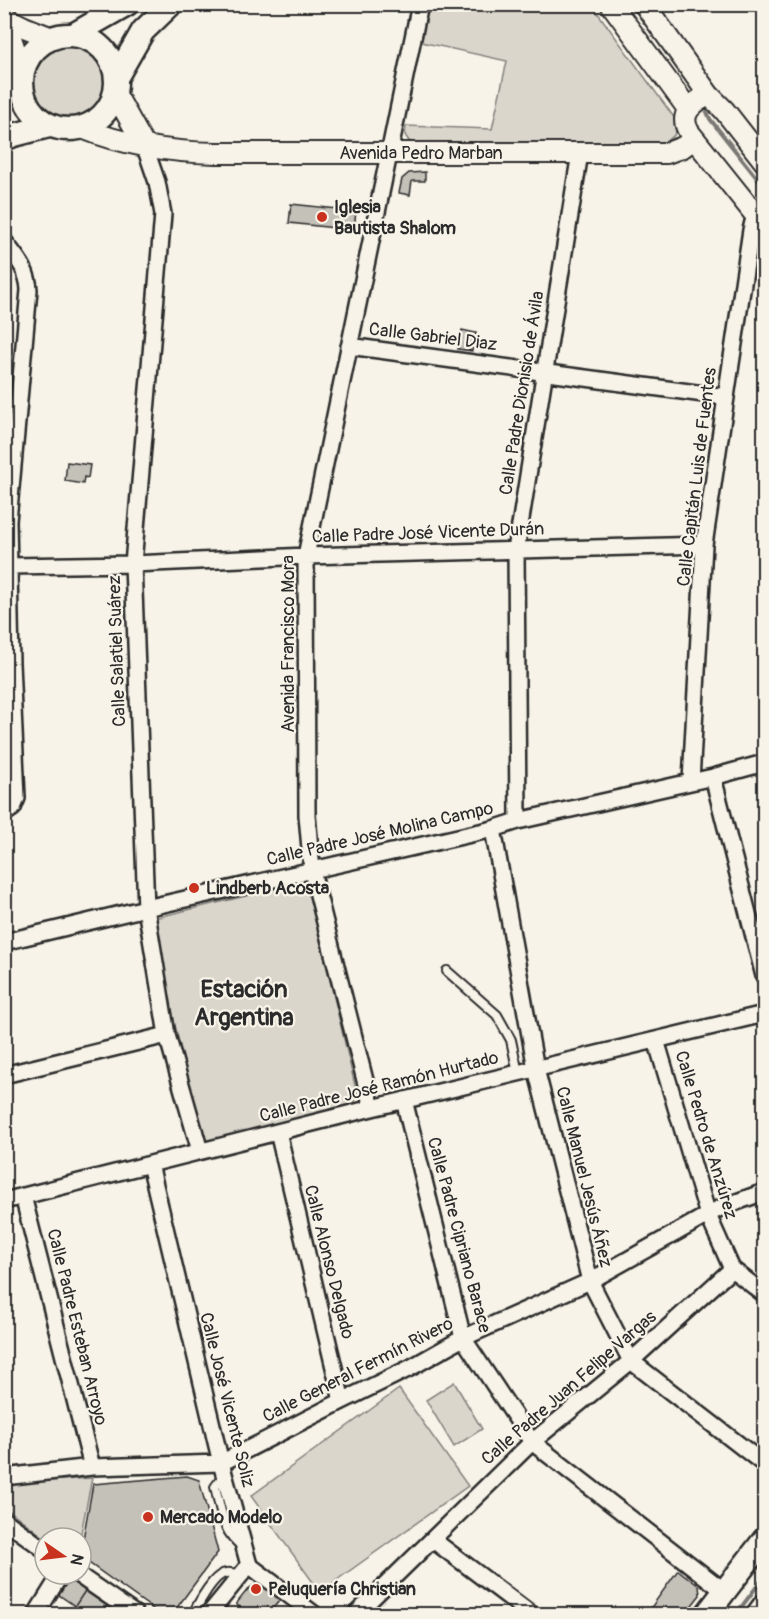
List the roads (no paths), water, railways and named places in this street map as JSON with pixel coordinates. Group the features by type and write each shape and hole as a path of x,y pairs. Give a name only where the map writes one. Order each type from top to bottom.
{"main road":[{"path":"4,102 22,76 28,57 39,45 127,4"},
{"path":"22,76 23,96 29,108 38,118 49,126 60,129 82,128 103,115 111,104 115,85 143,31 171,4"},
{"path":"62,36 88,39 102,48 111,62 115,85"},
{"path":"4,139 49,126"},
{"path":"707,1614 765,1540"},
{"path":"758,1614 765,1606"}],"street":[{"name":"Avenida Francisco Mora","path":"372,1108 312,871 308,815 306,556 420,4"},
{"path":"610,4 688,109"},
{"path":"644,4 709,95 765,161"},
{"path":"4,17 24,27 62,36"},
{"path":"4,25 15,49 22,76"},
{"path":"115,85 145,147"},
{"path":"709,95 700,98 688,109 684,119 685,126 761,220"},
{"name":"Avenida Pedro Marban","path":"82,128 145,147 182,152 216,153 668,153 683,147 694,139"},
{"path":"744,135 765,143"},
{"name":"Calle Salatiel Suárez","path":"145,147 157,182 163,214 133,564 146,908 167,1035 200,1151"},
{"name":"Calle Padre Dionisio de Ávila","path":"518,821 516,550 580,153"},
{"name":"Calle Capitán Luis de Fuentes","path":"691,781 705,545 751,230 753,222 761,220"},
{"path":"4,241 29,279 6,522 9,566 8,664 16,798 13,808 4,814"},
{"name":"Calle Gabriel Diaz","path":"349,346 726,397"},
{"path":"4,431 14,443"},
{"name":"Calle Padre José Vicente Durán","path":"9,566 705,545"},
{"name":"Calle Padre José Molina Campo","path":"4,942 493,830 518,821 765,763"},
{"path":"713,777 765,976"},
{"name":"Calle Manuel Jesús Áñez","path":"493,830 536,1069 590,1281 631,1361 765,1464"},
{"name":"Calle Padre José Ramón Hurtado","path":"4,1201 278,1131 765,1014"},
{"path":"4,1075 167,1035"},
{"name":"Calle Pedro de Anzúrez","path":"656,1040 708,1215 732,1269 765,1294"},
{"name":"Calle Padre Cipriano Barace","path":"405,1100 463,1338 532,1442 724,1591"},
{"name":"Calle Alonso Delgado","path":"278,1131 342,1401"},
{"name":"Calle José Vicente Soliz","path":"150,1164 222,1469 244,1546 245,1570"},
{"name":"Calle General Fermín Rivero","path":"4,1478 92,1467 222,1469 342,1401 410,1368 463,1338 590,1281 720,1208 765,1192"},
{"name":"Calle Padre Esteban Arroyo","path":"23,1196 92,1467"},
{"name":"Calle Padre Juan Felipe Vargas","path":"356,1614 532,1442 631,1361 732,1269"},
{"path":"4,1520 33,1541"},
{"path":"433,1540 531,1614"},
{"path":"209,1614 245,1570 314,1614"},
{"path":"93,1585 135,1614"},
{"path":"36,1614 54,1586"}],"lane":[{"path":"447,971 497,1015 511,1040 518,1073"},
{"path":"193,1614 218,1577 225,1573 245,1570"}],"waterway":[{"path":"707,112 710,119 764,187"},
{"path":"736,1614 764,1577"}],"place":[{"name":"Iglesia Bautista Shalom","path":"322,217"},
{"name":"Lindberb Acosta","path":"194,888"},
{"name":"Mercado Modelo","path":"148,1517"},
{"name":"Peluquería Christian","path":"256,1589"}],"district":[{"name":"Estación Argentina","path":"244,1003"}]}
